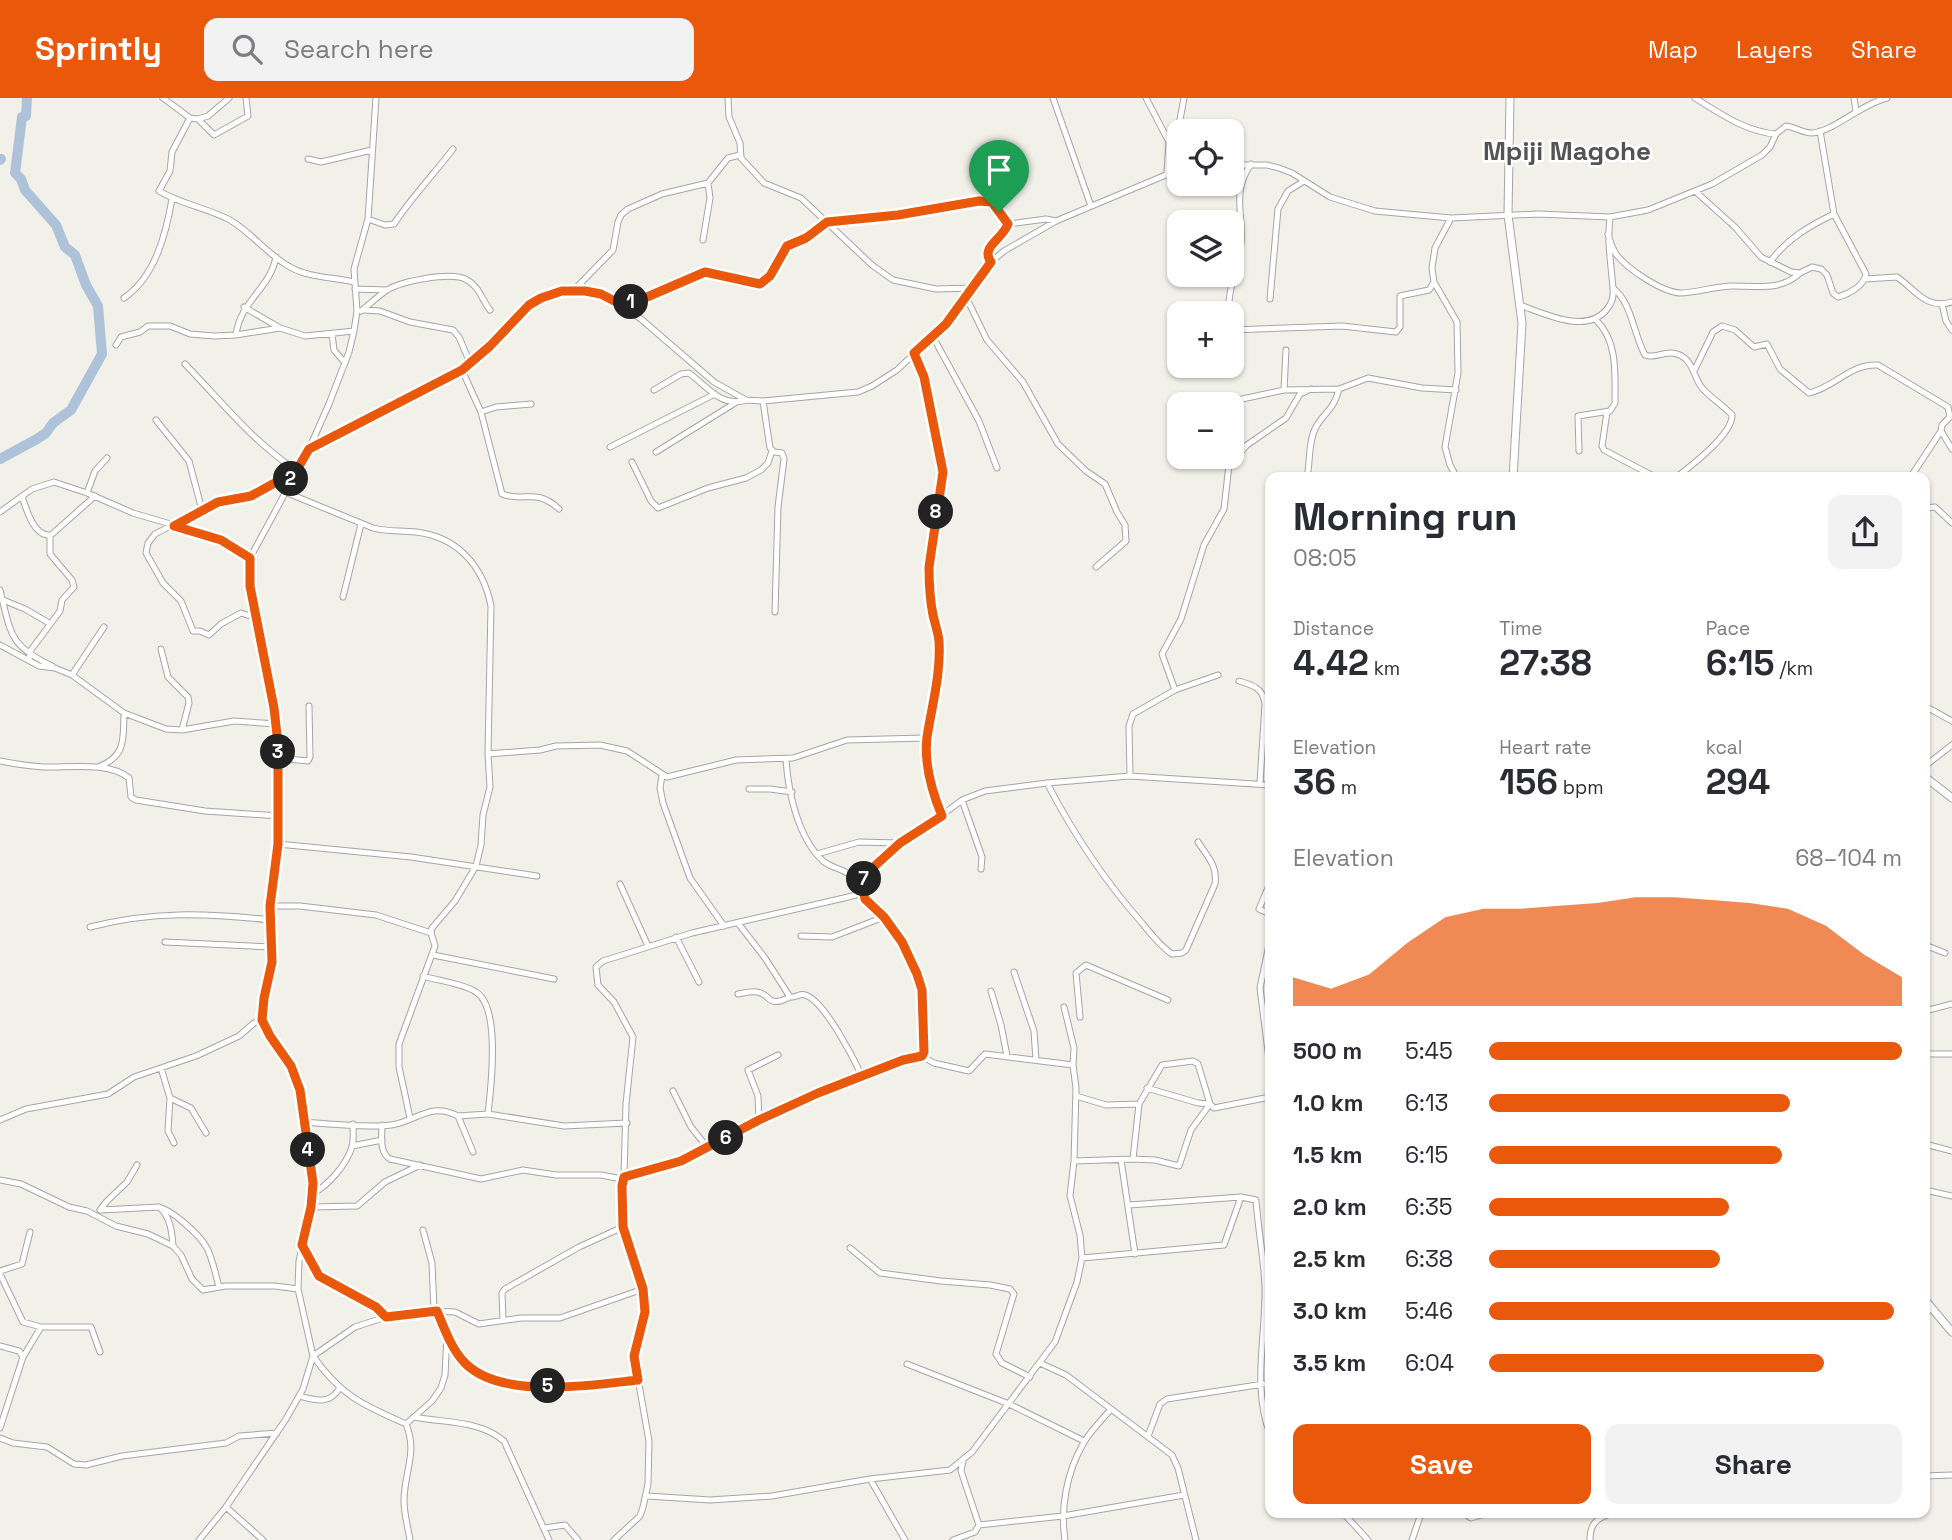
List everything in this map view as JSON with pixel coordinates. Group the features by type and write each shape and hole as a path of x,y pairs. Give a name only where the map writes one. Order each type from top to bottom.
{"street":[{"path":"163,98 190,118 198,119 208,116 229,98"},
{"path":"198,119 214,135 248,116 246,98"},
{"path":"376,98 368,219 356,257 354,286 359,311 354,331 345,363 309,449 250,558 250,586 276,724 278,758 278,844 270,906 272,962 262,1020 291,1066 300,1090 312,1172 311,1207 302,1245 298,1289 313,1356 339,1389 376,1411 406,1424 412,1438 404,1503 408,1539"},
{"path":"727,98 729,117 740,143 740,155 764,183 801,198 872,265 893,279 936,289 971,288"},
{"path":"1053,98 1091,206"},
{"path":"1146,98 1167,141"},
{"path":"1180,119 1184,98"},
{"path":"1510,98 1508,215 1520,305 1521,372 1513,472"},
{"path":"1695,98 1756,132 1776,134"},
{"path":"1854,98 1856,111"},
{"path":"1244,164 1279,168 1330,197 1360,208 1451,218 1546,214 1610,217 1648,210 1696,192 1762,155 1781,129 1789,126 1808,133 1820,131 1887,98"},
{"path":"190,118 172,152 170,171 159,191 172,199 187,202 229,220 290,267 354,286 387,290"},
{"path":"1820,131 1835,214 1864,269 1865,279"},
{"path":"368,219 385,225 394,224 453,149"},
{"path":"308,159 321,162 372,150"},
{"path":"574,290 613,250 618,222 628,209 662,194 708,183 728,158 740,155"},
{"path":"1229,301 1242,241 1239,191 1242,177 1251,164"},
{"path":"656,452 735,403 858,392 884,379 946,324 991,262 1014,244 1056,221 1167,172"},
{"path":"1270,299 1278,209 1288,191 1304,181"},
{"path":"703,240 710,198 708,183"},
{"path":"1696,192 1735,227 1755,252 1786,271 1800,273"},
{"path":"124,298 136,290 159,252 172,199"},
{"path":"620,304 647,297 705,272 756,284 764,283 787,246 806,238 827,222 898,215 986,201 996,206 1008,224"},
{"path":"1770,262 1778,251 1798,234 1835,214"},
{"path":"1520,305 1566,319 1587,322 1596,320 1610,305 1613,288 1608,249 1610,217"},
{"path":"1451,218 1435,248 1432,260 1434,282 1457,323 1459,358 1456,390 1445,447 1454,472"},
{"path":"1008,224 1046,219 1056,221"},
{"path":"991,262 987,250 1003,235 1008,224"},
{"path":"1608,234 1614,250 1624,263 1668,291 1686,293 1731,286 1770,287 1787,283 1812,267 1821,269 1827,275 1833,293 1838,297 1845,295 1865,279 1897,277 1918,297 1930,303 1952,302"},
{"path":"236,335 237,323 244,307 270,274 276,257"},
{"path":"359,311 387,290 404,283 457,276 474,285 490,310"},
{"path":"1244,330 1342,327 1396,332 1400,327 1400,296 1429,290 1434,282"},
{"path":"1613,288 1627,302 1635,334 1645,355 1650,357 1672,353 1695,369 1701,387 1730,413 1732,421 1710,449 1682,472"},
{"path":"309,449 462,370 529,305 551,293 574,290 598,293 620,304 714,382 746,400"},
{"path":"966,297 987,340 1023,382 1058,444 1086,471 1105,484 1109,491 1125,525 1127,537 1126,541 1096,567"},
{"path":"1942,304 1946,321 1952,330"},
{"path":"244,307 280,328 305,336 354,331"},
{"path":"359,311 380,311 410,322 453,330 459,337 470,363"},
{"path":"1596,320 1608,334 1614,356 1615,403 1607,412 1602,446 1604,450 1643,472"},
{"path":"116,345 121,337 140,332 148,326 177,328 196,335 236,335 280,328"},
{"path":"1695,369 1717,327 1729,327 1750,345 1756,347 1767,344 1780,369 1810,393 1867,365 1884,367 1948,407 1950,417 1942,425 1941,431 1914,472"},
{"path":"332,334 334,350 345,363"},
{"path":"932,335 979,421 998,468"},
{"path":"1284,390 1286,350"},
{"path":"914,353 924,377 943,472 929,567 939,653 927,740 930,777 942,816"},
{"path":"185,364 256,440 296,470"},
{"path":"462,370 481,412 502,494 544,497 559,509"},
{"path":"654,390 686,373 726,402 735,403"},
{"path":"1244,399 1284,390 1339,388 1373,378 1410,386 1456,390"},
{"path":"1308,471 1314,433 1333,407 1339,388"},
{"path":"1175,690 1163,654 1181,620 1204,545 1224,509 1229,464 1247,445 1286,418 1300,394 1311,389"},
{"path":"610,447 715,394"},
{"path":"632,462 651,501 658,508 708,488 746,478 768,463 772,451 763,401"},
{"path":"481,412 496,407 531,404"},
{"path":"1580,451 1578,416 1607,412"},
{"path":"156,420 189,461 202,510"},
{"path":"1941,431 1952,449"},
{"path":"772,451 782,453 784,459 778,507 775,612"},
{"path":"87,492 95,471 107,458"},
{"path":"256,618 239,613 209,635 192,630 181,601 163,583 146,553 148,543 155,534 225,499 258,493 280,480 291,480"},
{"path":"0,512 39,485 54,482 87,492 133,513 221,540 250,558"},
{"path":"285,492 361,524 385,531 428,534 456,546 473,560 487,589 491,607 488,754 490,787 483,815 481,845 476,866 431,933"},
{"path":"22,496 31,519 44,535 50,535 95,496"},
{"path":"1930,507 1934,507 1952,523"},
{"path":"343,597 361,524"},
{"path":"29,657 49,623 60,611 62,600 74,587 72,580 50,554 50,535"},
{"path":"0,590 11,636 29,657 39,666 55,668 72,675 124,713 166,729 182,730 234,721 276,724"},
{"path":"3,600 49,623"},
{"path":"72,675 104,626"},
{"path":"0,645 29,657"},
{"path":"161,649 168,677 188,697 182,730"},
{"path":"1130,776 1130,719 1133,714 1175,690 1218,676"},
{"path":"1239,681 1257,687 1264,695 1260,783"},
{"path":"278,758 308,761 309,706"},
{"path":"1930,709 1952,721"},
{"path":"115,771 115,757 124,741 124,713"},
{"path":"488,754 540,751 556,746 600,745 627,751 667,777 736,760 786,760 859,738 895,740 921,737 927,740"},
{"path":"1930,762 1952,746"},
{"path":"95,768 115,757"},
{"path":"786,760 798,820 817,854 825,863 852,876 863,889"},
{"path":"0,761 23,766 73,765 115,771 129,778 131,796 136,800 205,811 279,816"},
{"path":"662,775 660,788 663,803 690,878 724,926"},
{"path":"922,1056 922,990 902,942 884,917 865,899 863,889 867,873 900,843 962,800 985,791 1130,776 1265,784"},
{"path":"1930,781 1952,798"},
{"path":"1046,783 1070,827 1127,907 1172,954 1186,950 1215,884 1214,865 1198,842"},
{"path":"750,789 792,792"},
{"path":"962,800 982,857 981,869"},
{"path":"817,854 859,842 900,843"},
{"path":"278,844 476,866 537,876"},
{"path":"621,884 648,946"},
{"path":"614,1540 640,1516 647,1496 649,1441 634,1356 645,1312 643,1289 623,1227 626,1104 633,1037 614,1002 598,985 596,971 603,961 676,937 856,895 863,889"},
{"path":"1265,895 1259,909 1265,912"},
{"path":"270,906 300,906 376,915 431,933"},
{"path":"90,927 152,914 211,914 270,920"},
{"path":"801,936 832,937 884,917"},
{"path":"738,923 790,997"},
{"path":"410,1118 399,1067 399,1044 433,955 435,946 431,933"},
{"path":"676,937 699,982"},
{"path":"165,942 272,947"},
{"path":"1930,947 1945,953"},
{"path":"433,955 554,979"},
{"path":"1265,963 1260,988 1265,1028"},
{"path":"1080,1017 1076,973 1086,965 1168,1000"},
{"path":"1014,972 1034,1031 1036,1060"},
{"path":"423,976 473,990 488,1007 492,1054 488,1114"},
{"path":"991,991 1007,1056"},
{"path":"738,994 761,993 775,1002 806,995 834,1023 862,1076"},
{"path":"1930,1010 1952,1004"},
{"path":"647,1496 686,1500 772,1496 870,1479 950,1470 963,1461 1055,1342 1068,1313 1082,1258 1080,1235 1070,1196 1076,1096 1074,1048 1065,1007"},
{"path":"0,1120 26,1109 108,1094 128,1080 239,1036 254,1023 262,1020"},
{"path":"1930,1054 1952,1054"},
{"path":"759,1120 758,1096 748,1070 778,1055"},
{"path":"382,1125 386,1157 481,1179 523,1170 556,1175 623,1178 681,1161 759,1120 903,1060 922,1056 934,1063 970,1071 984,1055 1073,1065"},
{"path":"1133,1159 1139,1104 1162,1065 1196,1061 1210,1104 1214,1108 1265,1098"},
{"path":"162,1068 170,1098 168,1130 174,1143"},
{"path":"1147,1088 1210,1104"},
{"path":"673,1091 691,1127 707,1147"},
{"path":"1076,1096 1106,1105 1139,1104"},
{"path":"170,1098 191,1108 206,1133"},
{"path":"1074,1161 1155,1160 1179,1166 1191,1130 1210,1104"},
{"path":"303,1122 395,1124 424,1112 440,1111 458,1116 488,1114 564,1126 627,1123"},
{"path":"458,1116 473,1152"},
{"path":"312,1194 327,1184 352,1146 354,1124"},
{"path":"352,1146 382,1140"},
{"path":"1930,1145 1952,1151"},
{"path":"1121,1160 1135,1254"},
{"path":"97,1216 127,1182 137,1165"},
{"path":"311,1207 357,1206 385,1182 419,1165"},
{"path":"0,1180 21,1184 116,1226 148,1234 173,1245 198,1287 203,1290 219,1287 275,1286 298,1289"},
{"path":"1930,1191 1952,1196"},
{"path":"1082,1258 1224,1245 1241,1197"},
{"path":"1129,1205 1241,1197 1256,1200 1265,1286"},
{"path":"100,1210 159,1207 177,1217 204,1241 214,1261 219,1287"},
{"path":"159,1207 169,1221 173,1245"},
{"path":"503,1320 502,1293 505,1289 552,1261 623,1227"},
{"path":"423,1230 432,1263 435,1311 465,1363 496,1380 517,1384 566,1387 638,1380"},
{"path":"30,1232 22,1264 0,1272 23,1322 41,1327 92,1327 100,1352"},
{"path":"302,1245 319,1276 376,1307 386,1317"},
{"path":"1260,1247 1265,1247"},
{"path":"850,1248 880,1273 1010,1289 1014,1294 996,1354 1002,1363 1030,1377"},
{"path":"199,1540 226,1507 277,1433 299,1395 313,1356 355,1327 386,1317 435,1311 454,1312 479,1324 503,1320 561,1318 643,1289"},
{"path":"1930,1306 1952,1332"},
{"path":"0,1428 23,1357 41,1327"},
{"path":"406,1424 432,1401 441,1388 447,1359 447,1334"},
{"path":"1265,1336 1261,1383 1265,1417"},
{"path":"0,1346 19,1351 23,1357"},
{"path":"1040,1363 1066,1375 1171,1455 1178,1468 1196,1540"},
{"path":"907,1364 1009,1404 1084,1441"},
{"path":"1148,1436 1160,1404 1167,1399 1265,1383"},
{"path":"299,1395 325,1400 331,1399 339,1389"},
{"path":"1065,1540 1063,1516 1071,1470 1084,1441 1111,1409"},
{"path":"414,1417 475,1426 497,1434 504,1441 549,1540"},
{"path":"0,1438 13,1443 47,1447 74,1464 86,1465 122,1457 226,1443 239,1436 277,1433"},
{"path":"953,1540 975,1532 979,1525 961,1471 963,1461"},
{"path":"1930,1476 1952,1475"},
{"path":"870,1479 905,1540"},
{"path":"979,1525 1063,1516 1184,1495"},
{"path":"226,1507 263,1540"},
{"path":"1347,1518 1368,1540"},
{"path":"1412,1540 1420,1518"},
{"path":"1590,1540 1590,1530 1597,1518"},
{"path":"544,1528 565,1525 578,1540"}],"waterway":[{"path":"0,459 46,433 53,423 71,410 102,354 98,306 86,285 75,255 65,247 56,225 25,190 21,179 15,173 27,98"}],"district":[{"name":"Mpiji Magohe","path":"1567,151"}],"route":[{"path":"979,201 992,202 999,212 1008,224 1000,239 987,250 991,262 946,324 914,353 924,377 943,472 929,567 939,653 927,740 930,777 942,816 900,843 867,873 863,889 865,899 884,917 902,942 917,974 922,990 924,1052 922,1056 903,1060 818,1093 681,1161 622,1179 621,1216 628,1247 643,1289 645,1312 634,1356 638,1380 566,1387 496,1380 465,1363 437,1311 386,1317 376,1307 319,1276 302,1245 311,1207 313,1183 300,1090 291,1066 262,1020 272,962 270,906 278,844 278,744 274,708 250,586 250,558 221,540 174,526 225,499 251,496 280,480 291,480 309,449 462,370 490,346 529,305 551,293 585,291 601,294 620,304 647,297 705,272 760,284 770,276 787,246 806,238 827,222 898,215 979,201"}]}
